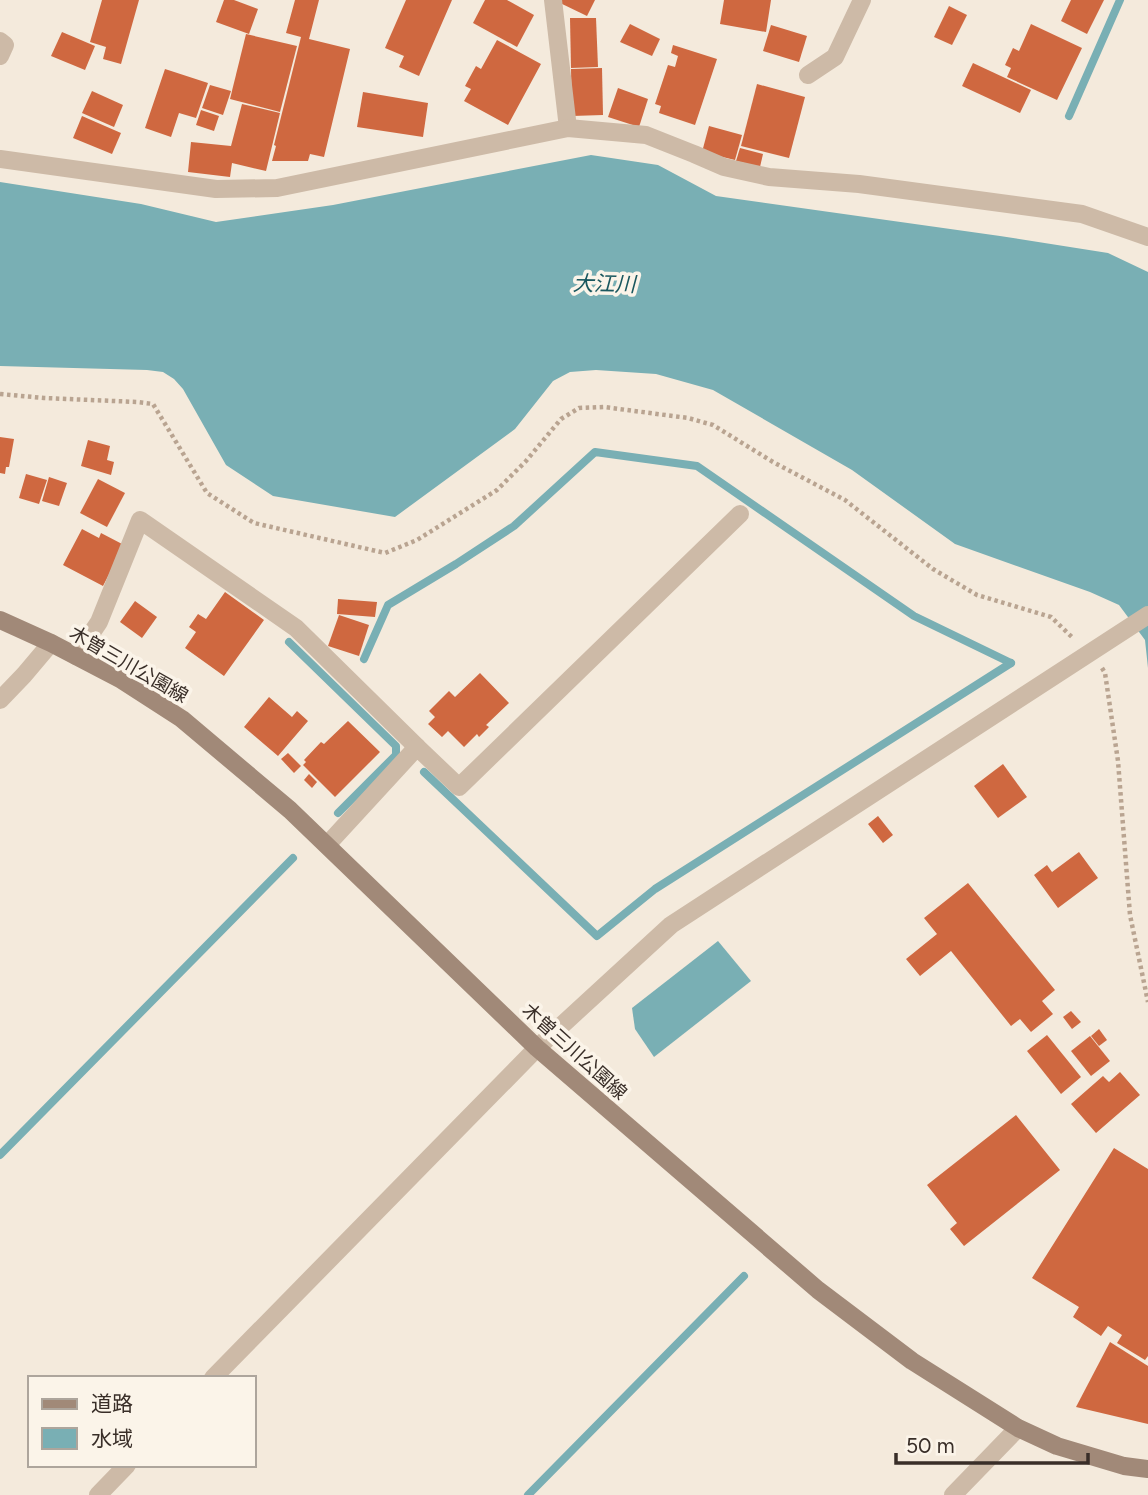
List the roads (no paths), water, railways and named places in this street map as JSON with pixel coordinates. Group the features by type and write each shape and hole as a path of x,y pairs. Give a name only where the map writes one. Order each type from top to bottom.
{"main road":[{"name":"木曽三川公園線","path":"0,620 120,679 181,719 327,845 537,1048 818,1290 912,1361 1018,1428 1057,1446 1124,1466 1148,1469"}],"street":[{"path":"553,0 568,128"},
{"path":"808,75 835,57 862,0"},
{"path":"0,41 5,45 0,57"},
{"path":"0,159 216,189 277,188 568,128 646,135 724,167 769,177 859,184 1082,214 1148,237"},
{"path":"76,656 99,622 140,520 296,628 459,787 740,514"},
{"path":"215,1376 537,1048 671,925 1148,615"},
{"path":"0,700 51,643"},
{"path":"327,845 418,747"},
{"path":"953,1495 1018,1428"},
{"path":"98,1495 125,1467"}],"water":[{"name":"大江川","path":"591,155 658,165 716,196 1108,253 1148,272 1148,668 1145,640 1119,605 955,544 852,470 713,390 656,374 596,370 570,372 553,381 515,429 395,517 273,496 226,465 183,389 163,372 0,366 0,182 141,204 216,222 333,205"},
{"path":"718,941 751,981 654,1057 635,1029 632,1008"}],"waterway":[{"path":"1069,116 1120,0"},
{"path":"364,659 388,605 514,526 595,452 697,466 914,616 1011,663"},
{"path":"289,642 396,746 396,755 338,813"},
{"path":"424,772 597,936 655,889 1011,663"},
{"path":"0,1155 293,858"},
{"path":"528,1495 744,1276"}]}
